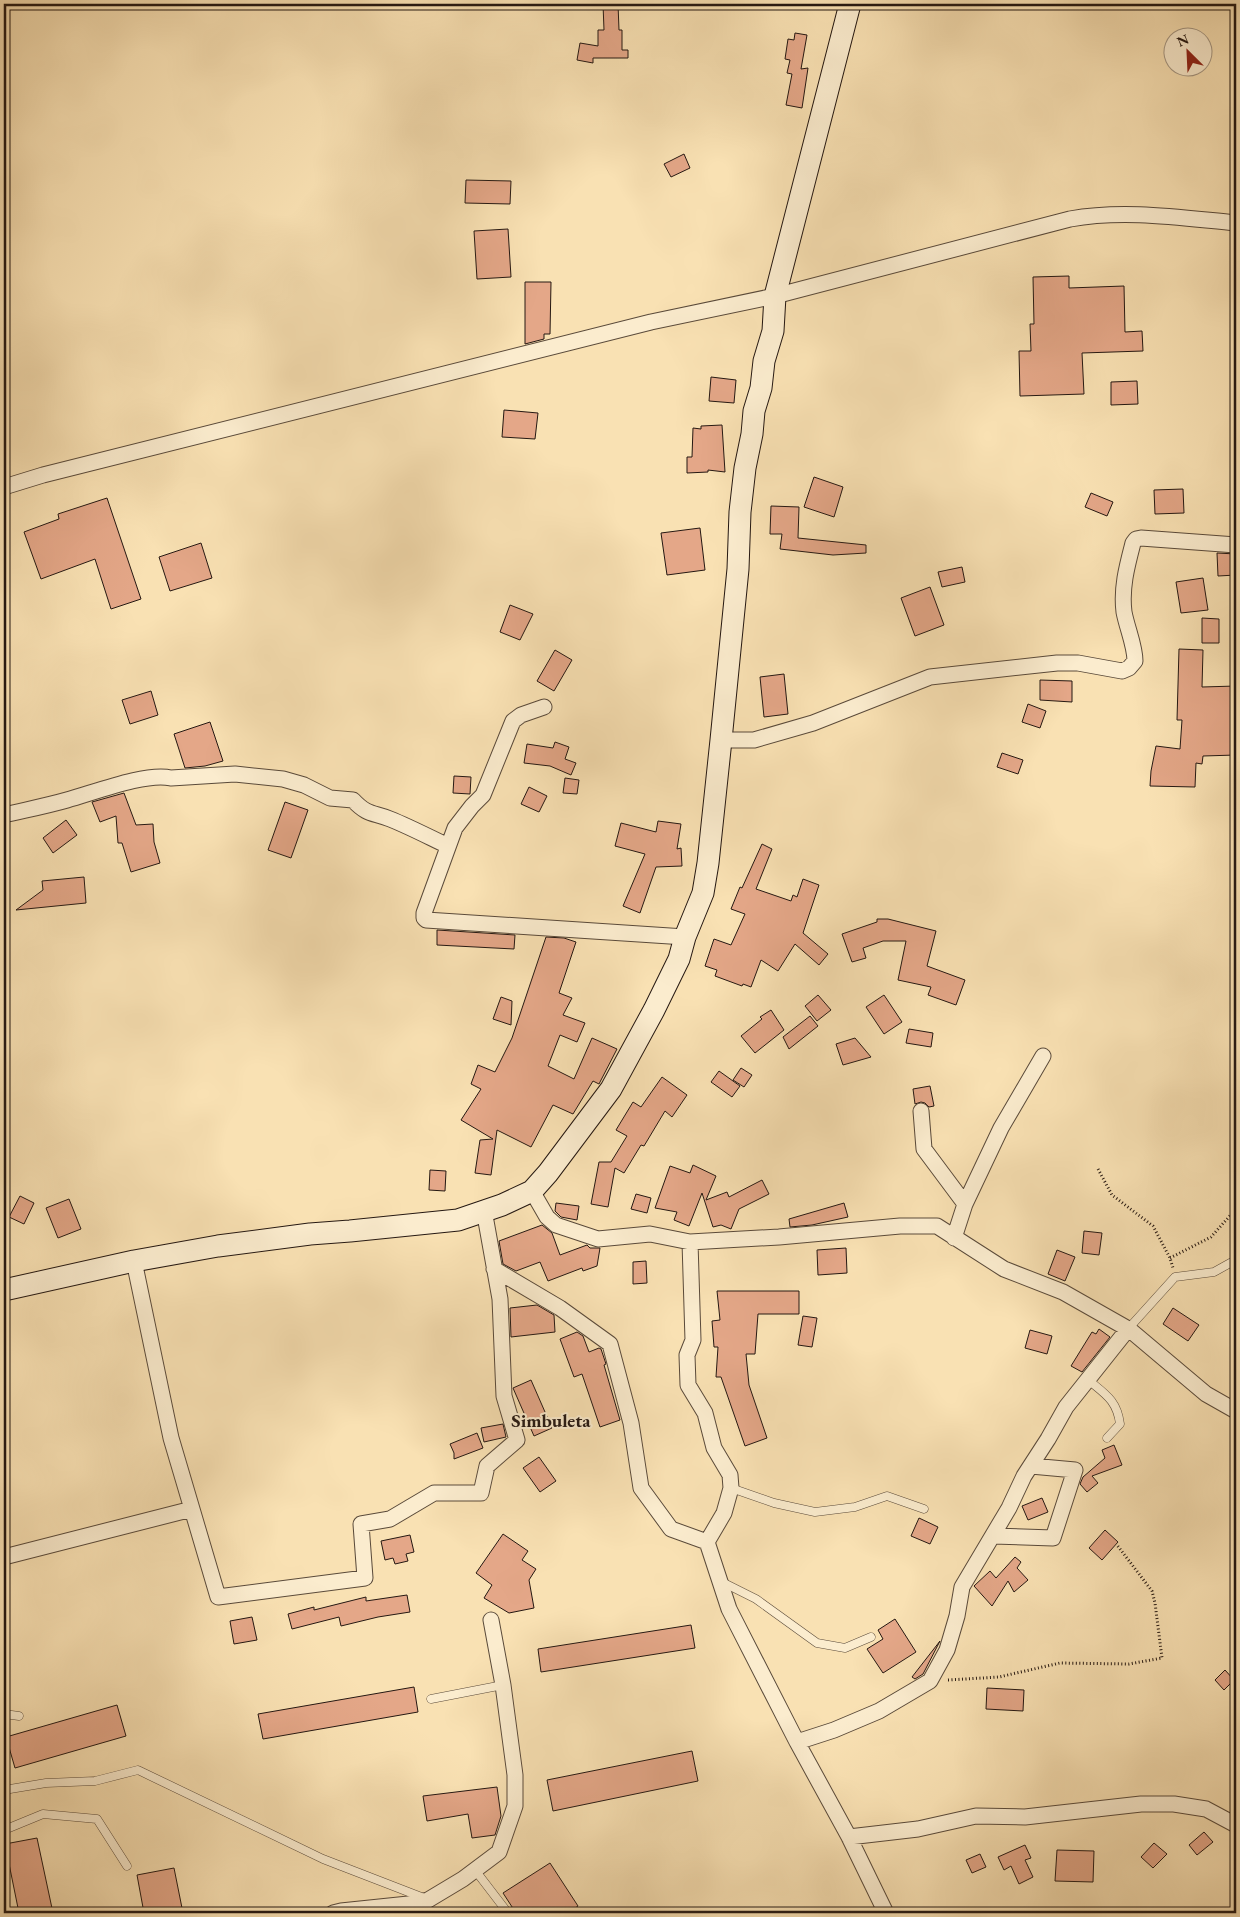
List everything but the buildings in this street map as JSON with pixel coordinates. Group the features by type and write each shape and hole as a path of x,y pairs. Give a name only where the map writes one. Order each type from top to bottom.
{"street":[{"path":"4,1290 218,1246 310,1234 350,1232 458,1220 502,1205 532,1191 548,1173 611,1089 675,968 702,893 708,863 721,740 738,569 740,512 754,411 764,361 773,332 775,296 850,4"},
{"path":"4,487 651,322 775,296 1070,219 1090,215 1126,215 1236,223"},
{"path":"721,740 754,740 813,723 930,676 1078,663 1122,671 1129,668 1135,661 1124,610 1124,580 1133,543 1136,539 1151,538 1236,545"},
{"path":"544,708 521,715 513,721 484,795 460,820 448,846 424,913 424,918 426,920 685,937"},
{"path":"4,815 65,800 118,784 163,776 171,778 235,774 295,782 330,798 353,800 361,809 368,813 388,818 448,846"},
{"path":"954,1238 965,1204 1001,1128 1043,1056"},
{"path":"920,1111 924,1149 965,1204"},
{"path":"532,1191 547,1217 556,1225 598,1239 650,1234 690,1242 900,1226 937,1226 1004,1270 1063,1292 1128,1328 1206,1394 1236,1411"},
{"path":"134,1262 170,1438 218,1597 365,1578 361,1524 390,1519 434,1493 481,1493 487,1466 517,1440 504,1396 500,1299 484,1210"},
{"path":"690,1242 693,1340 688,1355 688,1385 705,1414 714,1448 730,1475 731,1488 724,1513 707,1542 718,1580 729,1609 797,1742 849,1837 886,1913"},
{"path":"494,1269 560,1308 610,1344 631,1423 641,1488 671,1529 707,1542"},
{"path":"797,1742 834,1730 879,1711 930,1681 947,1650 957,1616 962,1587 1066,1407 1128,1328"},
{"path":"992,1536 1053,1538 1075,1470 1031,1466"},
{"path":"4,1556 192,1509"},
{"path":"333,1913 418,1903 428,1900 499,1852 515,1806 515,1775 503,1685 491,1620"},
{"path":"849,1837 918,1829 976,1816 1025,1817 1141,1804 1174,1804 1206,1809 1236,1825"}],"lane":[{"path":"1128,1328 1175,1277 1214,1272 1232,1262"},
{"path":"1087,1380 1112,1400 1118,1410 1120,1424 1107,1438"},
{"path":"731,1488 774,1503 815,1512 855,1507 887,1496 924,1509"},
{"path":"718,1580 756,1599 817,1642 845,1648 871,1637"},
{"path":"431,1699 503,1685"},
{"path":"4,1714 19,1716"},
{"path":"4,1790 46,1783 95,1781 138,1770 323,1859 428,1900"},
{"path":"4,1830 43,1814 97,1819 127,1866"},
{"path":"475,1870 508,1913"}],"path":[{"path":"1098,1169 1112,1195 1153,1226 1170,1258 1175,1277"},
{"path":"1170,1258 1211,1237 1236,1209"},
{"path":"930,1681 1000,1677 1060,1663 1129,1664 1162,1658 1152,1591 1117,1545"}],"district":[{"name":"Simbuleta","path":"551,1420"}]}
